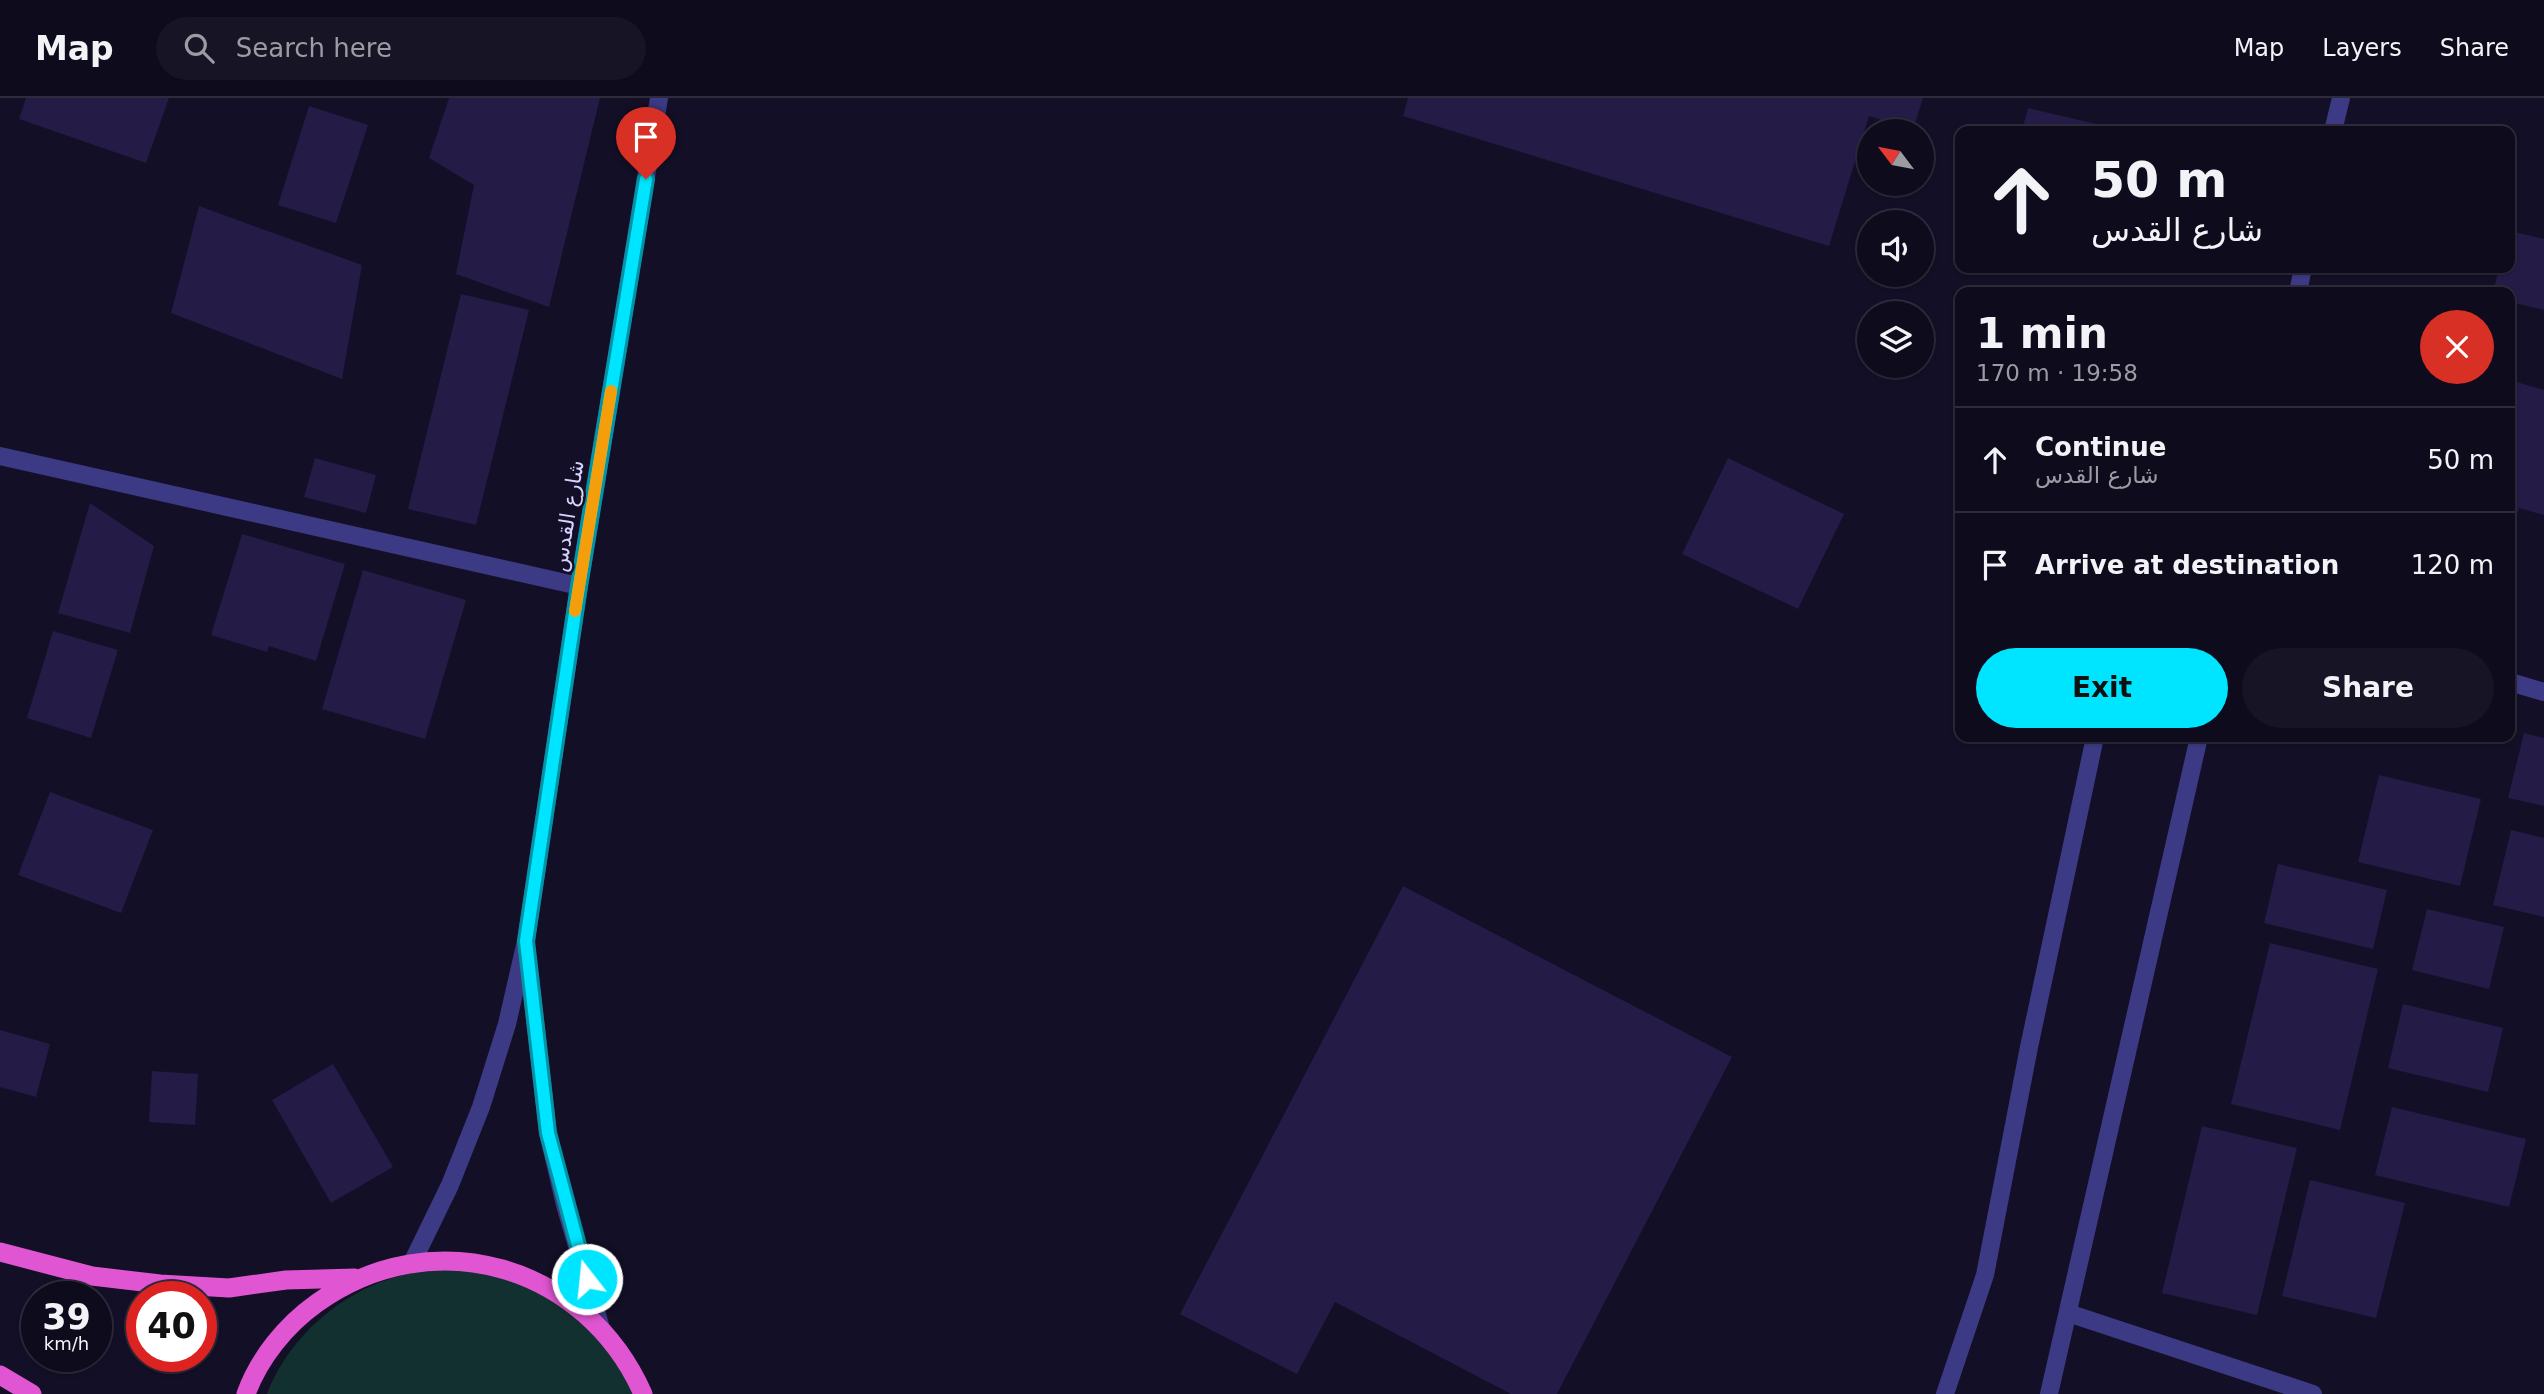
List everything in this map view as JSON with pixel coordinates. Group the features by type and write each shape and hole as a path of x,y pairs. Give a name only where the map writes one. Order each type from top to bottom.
{"highway":[{"path":"0,1252 92,1276 174,1285 229,1288 286,1280 359,1278"},
{"path":"246,1394 263,1359 282,1334 305,1311 331,1292 359,1278 412,1263 453,1260 494,1266 533,1279 569,1300 601,1328 625,1358 643,1394"},
{"path":"0,1375 32,1394"}],"street":[{"name":"شارع القدس","path":"526,941 579,586 659,98"},
{"path":"2334,126 2341,98"},
{"path":"0,456 579,586"},
{"path":"2515,683 2544,692"},
{"path":"1945,1394 1985,1275 2029,1047 2094,742"},
{"path":"2049,1394 2198,742"},
{"path":"412,1263 450,1185 481,1107 508,1024 526,941"},
{"path":"526,941 548,1133 565,1205 601,1328"},
{"path":"2068,1313 2313,1394"}],"green space":[{"path":"434,1270 472,1270 536,1288 571,1311 600,1340 634,1394 267,1394 278,1370 310,1328 353,1295 402,1275"}],"building":[{"path":"26,98 169,98 146,163 19,119"},
{"path":"449,98 600,98 549,307 456,274 474,185 429,158"},
{"path":"1408,98 1923,98 1916,119 1878,119 1869,116 1868,119 1857,119 1857,155 1829,246 1403,116"},
{"path":"309,106 368,125 336,223 278,205"},
{"path":"2028,108 2105,126 2023,126"},
{"path":"199,206 362,265 342,379 171,313"},
{"path":"2515,232 2544,239 2544,310 2515,303 2515,287 2494,287 2498,273 2515,273"},
{"path":"461,294 529,310 476,525 408,509"},
{"path":"2515,381 2544,390 2544,515 2519,508 2515,520"},
{"path":"315,458 376,475 366,513 304,497"},
{"path":"1728,458 1844,514 1798,609 1682,554"},
{"path":"90,503 154,546 130,633 58,613"},
{"path":"242,534 345,564 316,661 269,646 267,652 211,635"},
{"path":"363,570 466,600 425,739 322,709"},
{"path":"53,631 118,650 91,738 27,718"},
{"path":"2524,733 2544,738 2544,806 2508,798"},
{"path":"2379,775 2481,799 2460,886 2358,862"},
{"path":"50,792 153,830 121,913 18,875"},
{"path":"2511,830 2544,838 2544,917 2493,905"},
{"path":"2278,864 2387,890 2373,949 2264,923"},
{"path":"1403,886 1732,1057 1557,1394 1511,1394 1335,1302 1297,1374 1180,1314"},
{"path":"2427,909 2504,927 2489,989 2412,970"},
{"path":"2270,943 2378,969 2340,1130 2231,1104"},
{"path":"2403,1004 2503,1028 2488,1092 2388,1068"},
{"path":"0,1030 50,1044 36,1097 0,1087"},
{"path":"333,1064 393,1167 331,1203 272,1100"},
{"path":"152,1071 198,1074 195,1125 149,1122"},
{"path":"2392,1107 2526,1139 2509,1207 2375,1175"},
{"path":"2202,1126 2297,1148 2257,1315 2162,1293"},
{"path":"2310,1180 2405,1203 2376,1318 2282,1296"}],"slow traffic":[{"path":"575,611 611,391"}],"route":[{"path":"587,1279 565,1205 548,1133 526,941 579,586 646,179"}]}
